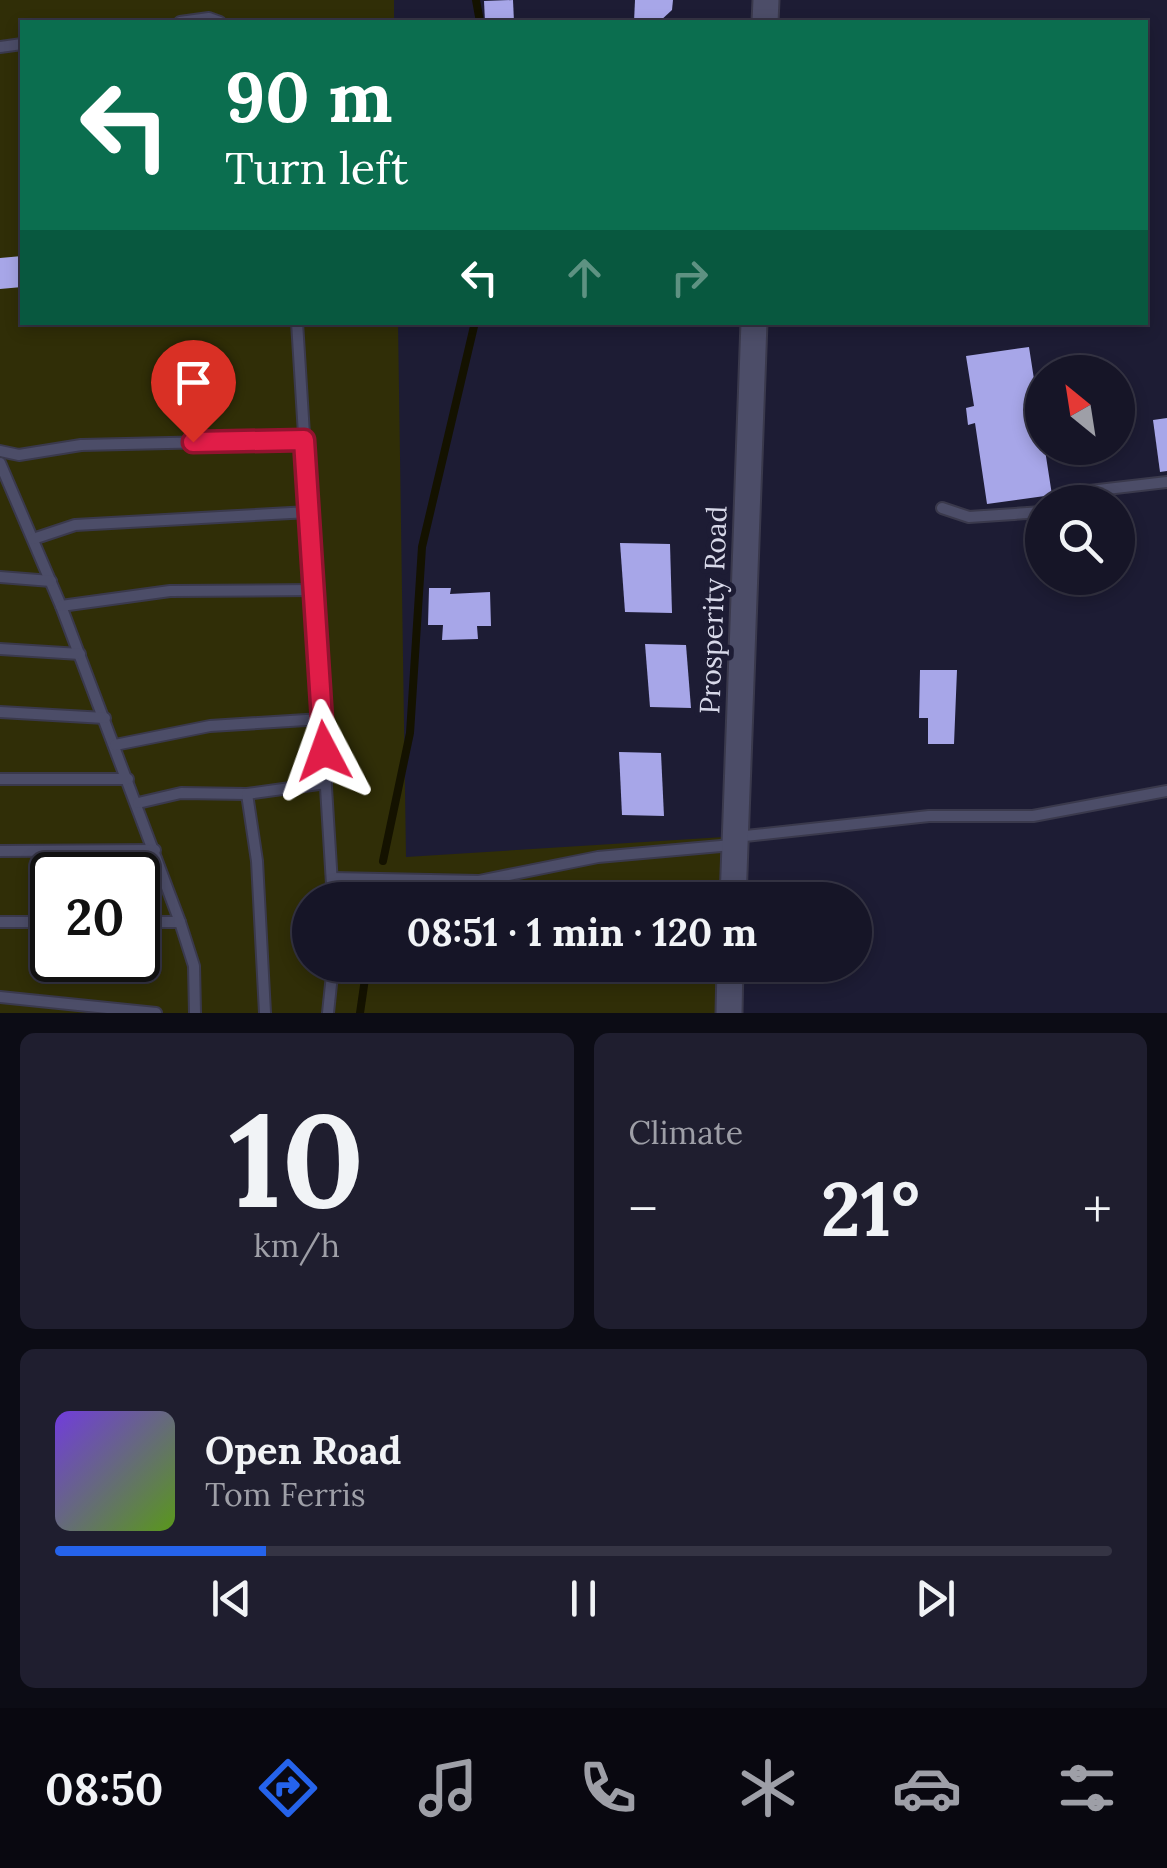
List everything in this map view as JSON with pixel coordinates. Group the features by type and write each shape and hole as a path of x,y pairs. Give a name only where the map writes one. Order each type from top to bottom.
{"street":[{"name":"Prosperity Road","path":"734,882 754,325"},
{"path":"728,1013 729,982"}],"lane":[{"path":"297,325 332,882"},
{"path":"0,452 19,454 81,445 304,440"},
{"path":"0,463 51,580 180,922 194,966 194,1013"},
{"path":"1135,486 1167,482"},
{"path":"942,508 969,517 1025,513"},
{"path":"33,539 75,526 309,512"},
{"path":"0,577 51,580"},
{"path":"61,606 170,592 314,590"},
{"path":"0,649 80,654"},
{"path":"0,712 104,718"},
{"path":"115,744 210,726 322,720"},
{"path":"0,778 128,779"},
{"path":"138,803 181,793 248,794 326,783"},
{"path":"332,878 479,881 598,857 929,816 1033,816 1167,790"},
{"path":"248,794 257,861 265,1013"},
{"path":"0,851 154,850"},
{"path":"0,922 30,922"},
{"path":"160,922 180,922"},
{"path":"328,1013 331,982"},
{"path":"0,998 156,1013"}],"shaded area":[{"path":"0,0 394,0 394,20 20,20 20,325 398,325 406,857 724,837 722,882 292,882 292,982 718,982 717,1013 0,1013"}],"building":[{"path":"513,0 514,20 485,20 484,1"},
{"path":"635,0 673,0 672,10 661,20 634,20"},
{"path":"20,256 20,287 0,289 0,258"},
{"path":"1029,347 1030,355 1025,355 1025,465 1047,465 1050,485 1025,485 1025,499 987,504 975,423 968,425 966,408 974,406 966,356"},
{"path":"1167,418 1167,471 1160,472 1153,420"},
{"path":"620,543 670,544 672,613 625,612"},
{"path":"429,588 451,588 450,594 490,592 491,626 477,626 478,639 442,640 443,625 428,625"},
{"path":"645,644 686,645 691,708 650,707"},
{"path":"920,670 957,670 954,744 928,744 928,718 919,718"},
{"path":"619,752 661,753 664,816 622,815"}],"waterway":[{"path":"476,0 480,20"},
{"path":"383,861 410,733 422,547 474,325"},
{"path":"360,1013 365,982"}],"route":[{"path":"193,442 304,440 324,751"}]}
